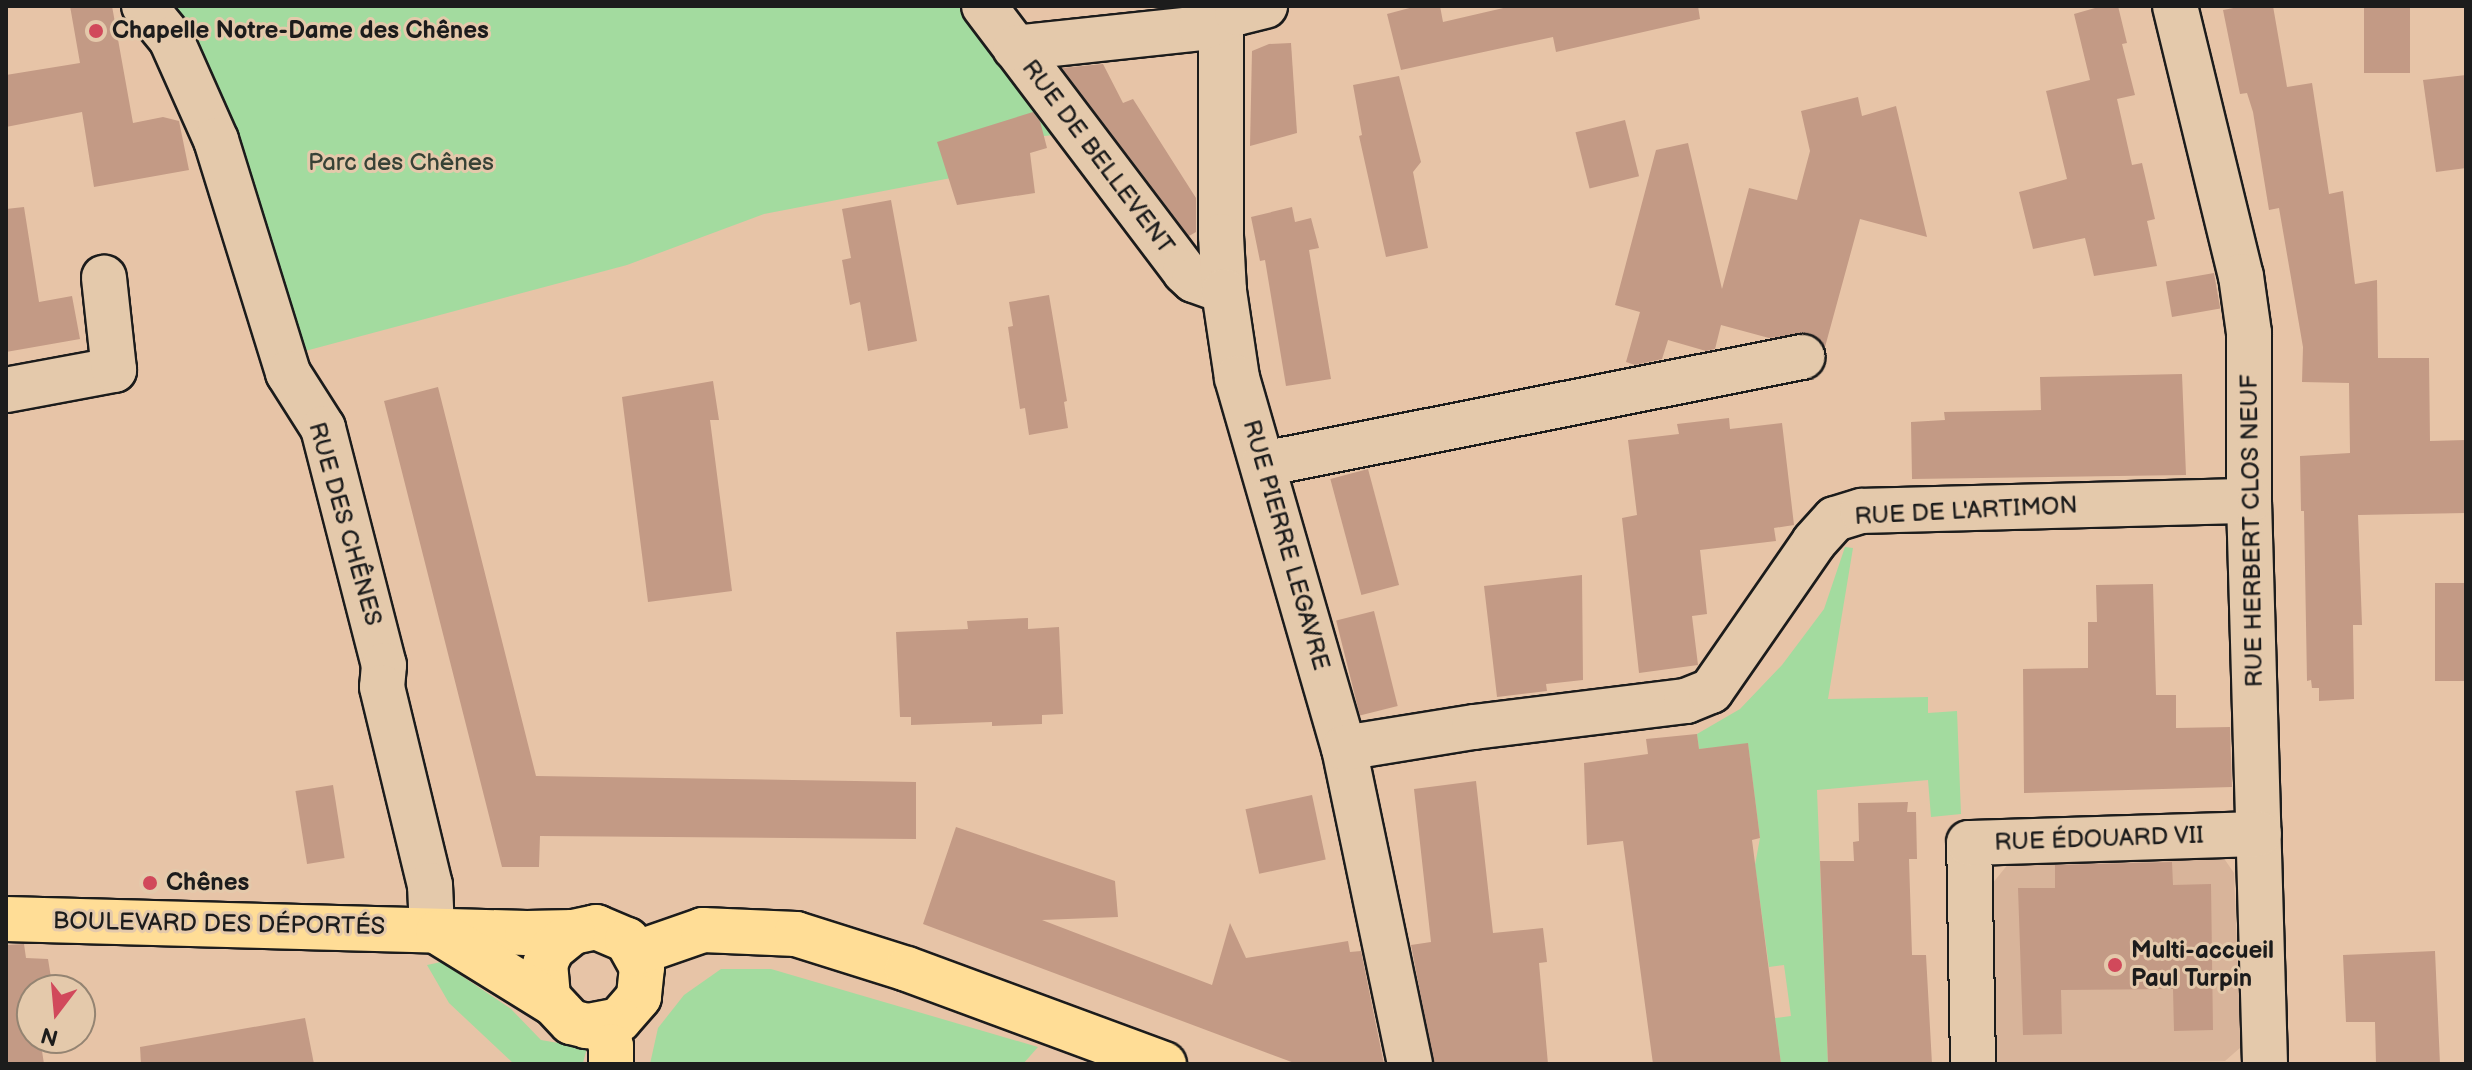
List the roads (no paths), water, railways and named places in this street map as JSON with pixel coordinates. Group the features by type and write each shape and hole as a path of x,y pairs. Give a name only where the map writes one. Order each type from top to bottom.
{"main road":[{"name":"BOULEVARD DES DÉPORTÉS","path":"6,919 573,932"},
{"path":"432,929 551,1002 571,1022 608,1045 639,997 643,982 637,953 613,931 596,927 573,932 552,949 545,964 544,981 551,1002"},
{"path":"637,953 703,930 796,934 907,969 1164,1064"}],"street":[{"name":"RUE DES CHÊNES","path":"144,6 171,39 216,140 288,373 323,428 384,665 382,687 430,885 432,929"},
{"name":"RUE DE BELLEVENT","path":"984,6 1185,272 1194,280 1224,291"},
{"path":"1015,48 1201,28 1221,13 1265,6"},
{"name":"RUE HERBERT CLOS NEUF","path":"2175,6 2243,290 2249,333 2249,501 2265,1064"},
{"name":"RUE PIERRE LEGAVRE","path":"1221,13 1224,291 1237,378 1344,748 1410,1064"},
{"path":"6,390 114,370 104,278"},
{"path":"1263,464 1802,357"},
{"name":"RUE DE L'ARTIMON","path":"1344,748 1474,727 1686,701 1711,691 1814,542 1835,519 1862,511 2249,501"},
{"name":"RUE ÉDOUARD VII","path":"1973,1064 1969,843 2259,834"}],"place":[{"name":"Chapelle Notre-Dame des Chênes","path":"96,31"},
{"name":"Chênes","path":"150,883"},
{"name":"Multi-accueil Paul Turpin","path":"2115,965"}],"park label":[{"name":"Parc des Chênes","path":"401,163"}]}
